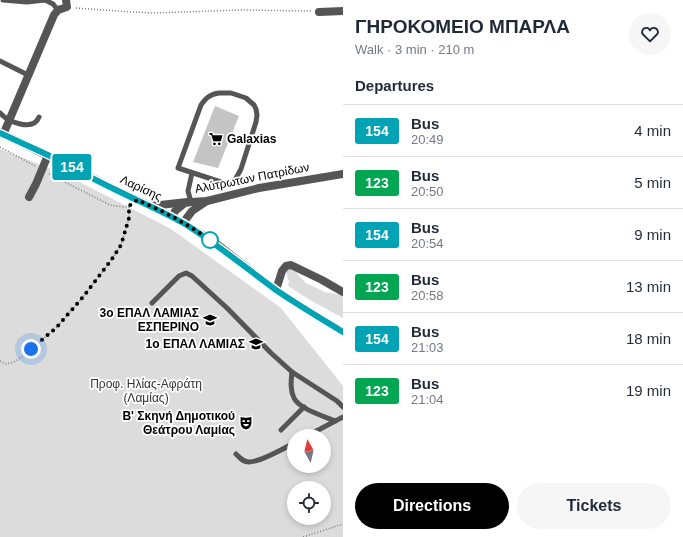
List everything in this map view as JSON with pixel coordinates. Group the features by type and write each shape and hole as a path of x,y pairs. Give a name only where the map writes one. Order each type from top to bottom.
{"main road":[{"name":"Λαρίσης","path":"2,134 48,155 184,223 210,240 276,290 312,314 343,332"}],"street":[{"path":"2,134 54,15 66,4"},
{"path":"319,12 343,11"},
{"path":"29,198 48,155"},
{"name":"Αλύτρωτων Πατρίδων","path":"172,217 175,211 180,207 191,202 208,201 259,188 343,174"},
{"path":"184,223 192,211 208,201"},
{"path":"151,206 191,202"},
{"path":"276,290 282,271 286,266 291,265 343,292"}],"lane":[{"path":"2,0 27,2 45,0 53,4 58,10"},
{"path":"0,61 28,75"},
{"path":"224,93 242,96 250,101 256,109 256,122 241,169 234,180 227,184 192,173 178,168 199,112 206,98 214,94 224,93"},
{"path":"0,113 4,117 16,123 34,124 37,122 39,117"},
{"path":"191,202 188,191 192,173"},
{"path":"152,303 179,276 186,273 192,276 292,372 337,401 343,407"},
{"path":"292,372 292,393 297,402 304,407 335,421"},
{"path":"281,430 304,407"},
{"path":"320,429 343,417"},
{"path":"236,454 241,460 248,463 287,446"}],"path":[{"path":"66,4 125,12 151,13 242,10 319,12"},
{"path":"0,147 110,205 123,207 129,206 137,200"},
{"path":"0,361 6,364 14,362 23,356 56,328 83,297 121,245 129,218 129,206"},
{"path":"303,537 343,524"}],"green space":[{"name":"Προφ. Ηλίας-Αφράτη (Λαμίας)","path":"0,149 62,173 171,229 281,308 343,386 343,537 0,537"},
{"path":"288,269 295,269 298,275 306,283 325,292 341,295 343,298 343,318 288,286 289,281 286,272"}],"building":[{"name":"Galaxias","path":"215,106 239,116 218,168 193,162"}],"bus line":[{"name":"154","path":"0,133 48,155 184,223 210,240 294,302 343,332"}],"place":[{"name":"Galaxias","path":"216,139"},
{"name":"3ο ΕΠΑΛ ΛΑΜΙΑΣ ΕΣΠΕΡΙΝΟ","path":"210,320"},
{"name":"1ο ΕΠΑΛ ΛΑΜΙΑΣ","path":"256,344"},
{"name":"Β' Σκηνή Δημοτικού Θεάτρου Λαμίας","path":"246,423"}],"route":[{"path":"31,349 56,328 83,297 112,259 121,245 129,218 129,206 137,200 184,223 210,240"}]}
